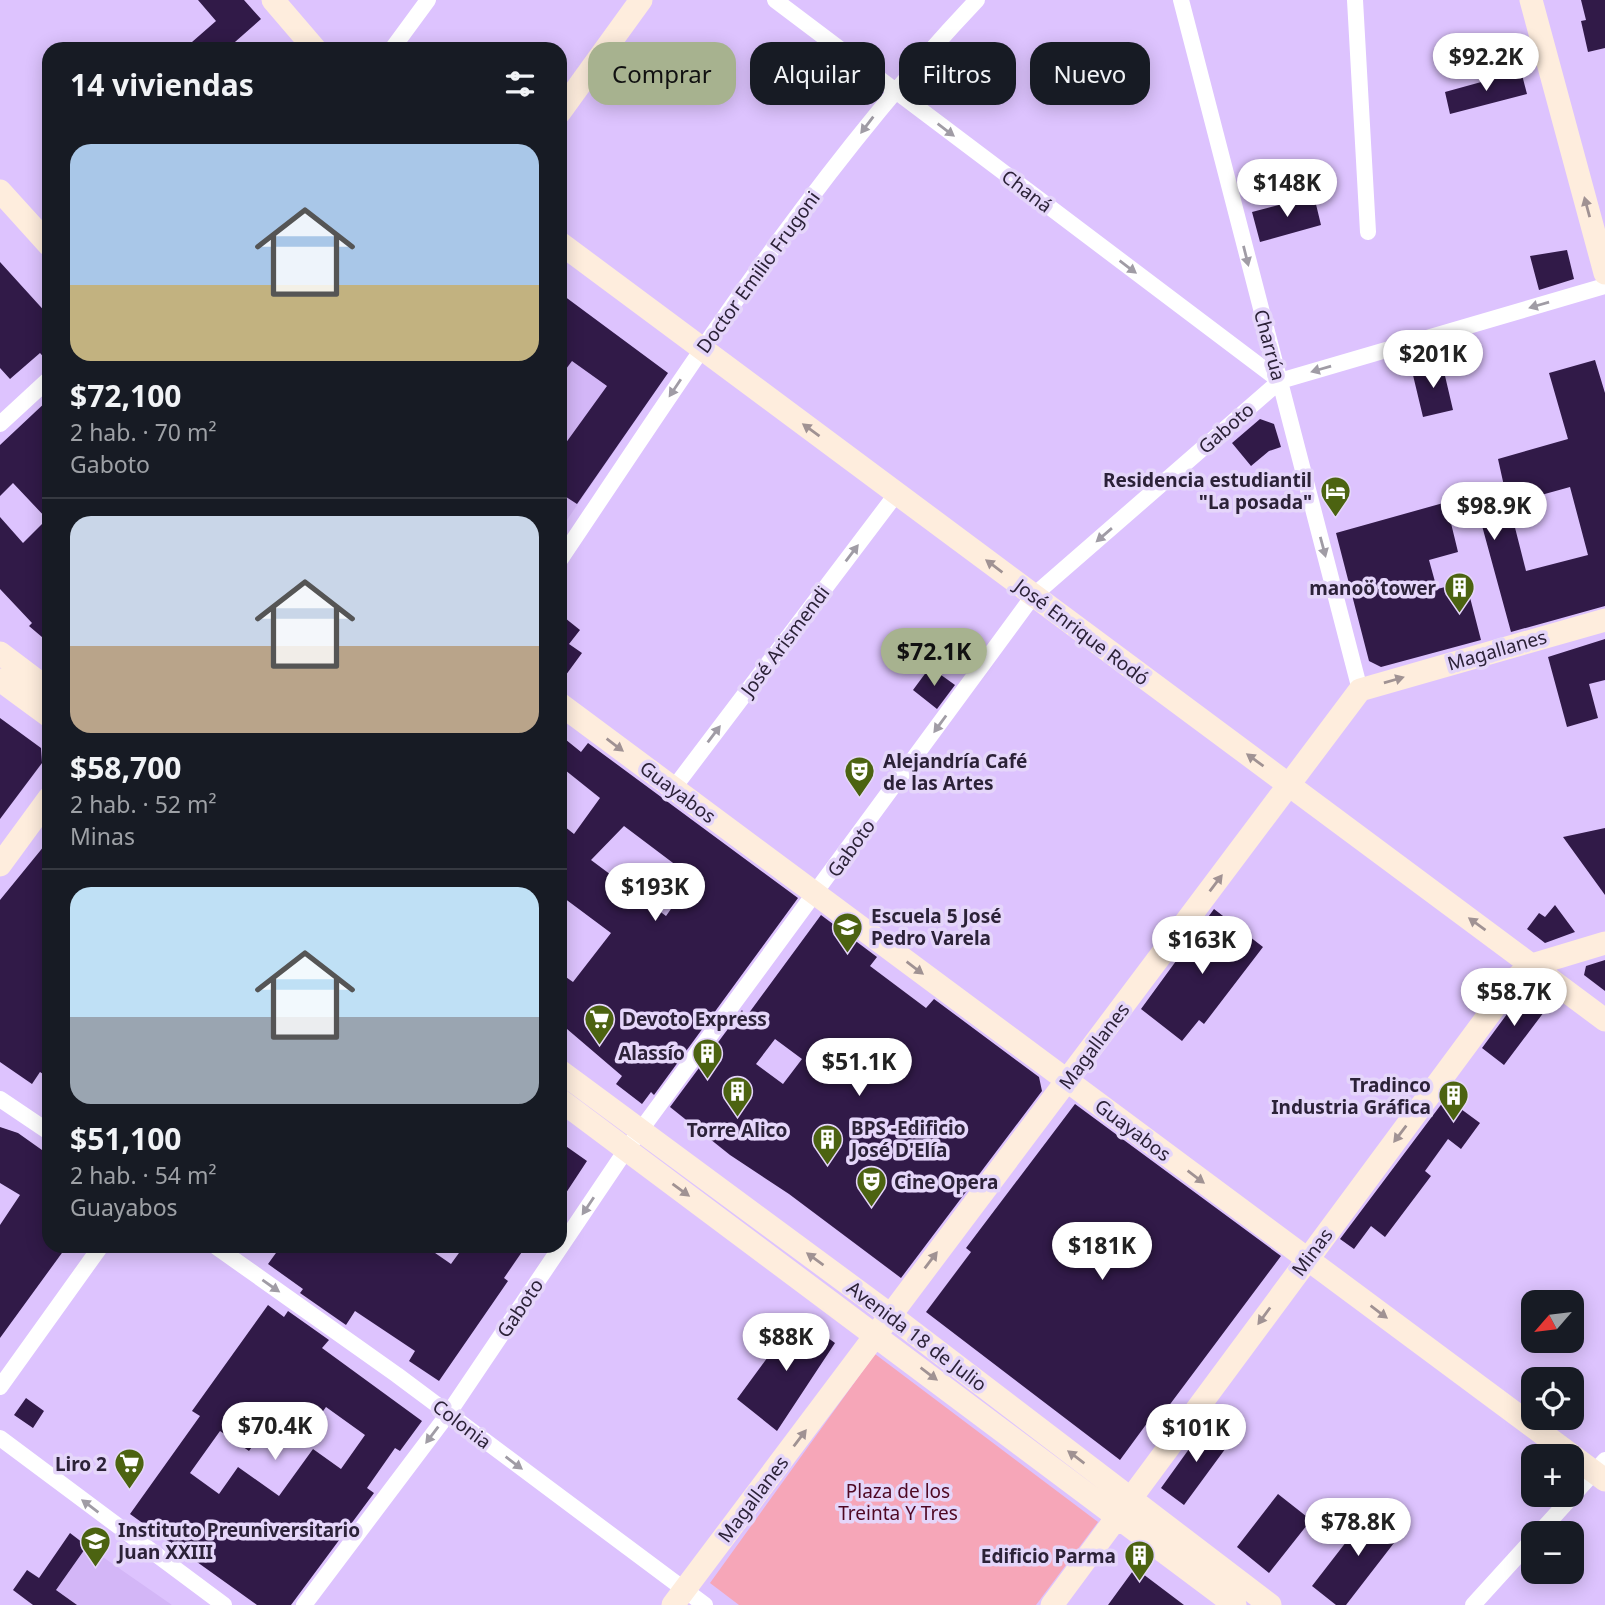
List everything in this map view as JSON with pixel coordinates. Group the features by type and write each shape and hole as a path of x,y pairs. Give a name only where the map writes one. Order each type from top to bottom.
{"street":[{"path":"273,0 309,42"},
{"path":"397,42 428,0"},
{"path":"567,102 641,0"},
{"name":"Chaná","path":"775,0 1280,381"},
{"name":"Doctor Emilio Frugoni","path":"567,550 701,349 894,90 976,0"},
{"name":"Charrúa","path":"1181,0 1360,690"},
{"path":"1355,0 1368,232"},
{"path":"1531,0 1605,273"},
{"path":"0,191 42,237"},
{"name":"José Enrique Rodó","path":"567,248 1605,1020"},
{"name":"Gaboto","path":"567,1238 626,1150 817,895 1034,596 1280,381 1605,286"},
{"path":"0,424 42,385"},
{"name":"José Arismendi","path":"673,789 897,493"},
{"name":"Magallanes","path":"678,1597 845,1379 889,1314 1068,1081 1360,690 1605,620"},
{"path":"0,636 5,666 42,708"},
{"path":"5,666 42,686"},
{"name":"Guayabos","path":"567,709 1306,1259 1601,1471"},
{"path":"0,865 42,808"},
{"name":"Minas","path":"1052,1605 1516,978 1532,965 1605,943"},
{"name":"Avenida 18 de Julio","path":"567,1076 889,1314 1124,1508 1235,1605"},
{"path":"0,1099 42,1127"},
{"name":"Avenida 18 de Julio","path":"567,1105 875,1333 1124,1508 1270,1605"},
{"path":"0,1387 97,1253"},
{"name":"Colonia","path":"225,1253 448,1414 678,1597 705,1605"},
{"name":"Gaboto","path":"304,1605 448,1414 557,1253"},
{"path":"0,1438 224,1605"},
{"path":"1551,1521 1601,1471"},
{"path":"1473,1605 1521,1552"}],"shaded area":[{"path":"567,298 668,373 567,520"},
{"name":"Instituto Preuniversitario Juan XXIII","path":"87,1546 172,1605 66,1605 70,1600 56,1590"}],"green space":[{"name":"Plaza de los Treinta Y Tres","path":"875,1354 1098,1522 1036,1605 739,1605 710,1583"}],"building":[{"path":"198,0 244,0 261,19 235,42 192,42 216,21"},
{"path":"1581,0 1605,0 1605,48 1588,52 1581,21 1586,20"},
{"path":"1521,71 1527,94 1450,114 1445,92"},
{"path":"1314,196 1321,225 1260,242 1252,212"},
{"path":"1567,250 1574,279 1539,290 1530,256"},
{"path":"0,262 42,308 42,355 40,353 10,379 0,368"},
{"path":"567,298 668,373 577,504 567,498 567,441 607,386 572,361 567,368"},
{"path":"1595,360 1605,393 1605,606 1511,632 1478,511 1450,519 1458,552 1429,560 1437,589 1466,582 1481,640 1381,667 1369,661 1336,533 1504,486 1498,459 1568,439 1549,373","holes":["1570,487 1588,555 1526,571 1509,504"]},
{"path":"1442,363 1453,410 1423,417 1412,371"},
{"path":"42,406 42,514 13,483 0,496 0,445"},
{"path":"1260,419 1274,424 1281,447 1269,451 1251,466 1232,443"},
{"path":"0,517 23,543 42,524 42,637 29,626 32,623 0,589"},
{"path":"567,620 580,630 569,644 582,653 567,673"},
{"path":"1605,639 1605,680 1589,684 1598,718 1567,727 1548,657"},
{"path":"930,667 955,685 937,709 913,690"},
{"path":"0,718 41,748 42,763 0,819"},
{"path":"567,741 581,752 588,743 798,898 654,1095 651,1092 642,1104 616,1084 622,1076 567,1029 567,978 573,982 611,933 567,900 567,828 574,834 600,798 567,772","holes":["624,826 693,878 666,916 591,860"]},
{"path":"1605,828 1605,895 1563,837"},
{"path":"42,849 42,1073 40,1072 32,1084 0,1062 0,900"},
{"path":"1555,905 1575,932 1545,943 1527,929 1539,913 1545,917"},
{"path":"1214,909 1263,947 1204,1024 1199,1020 1182,1041 1141,1009"},
{"path":"821,915 877,957 870,966 926,1008 934,999 1039,1077 1042,1091 901,1278 789,1194 730,1155 670,1107 742,1010 746,1017","holes":["775,1039 802,1059 783,1084 756,1064"]},
{"path":"1605,960 1605,991 1584,975 1586,966"},
{"path":"1524,991 1547,1008 1504,1065 1482,1048"},
{"path":"1446,1098 1480,1123 1461,1149 1448,1139 1425,1171 1431,1176 1385,1237 1371,1226 1354,1249 1340,1239"},
{"path":"1075,1104 1281,1256 1162,1415 1156,1411 1120,1460 926,1312 971,1252 966,1248"},
{"path":"0,1127 18,1133 42,1150 42,1253 62,1253 0,1338 0,1225 20,1195 0,1183"},
{"path":"567,1147 587,1161 567,1191"},
{"path":"276,1253 435,1253 451,1264 459,1253 521,1253 504,1278 508,1281 439,1381 409,1361 415,1351 355,1311 346,1325 300,1293 303,1289 268,1264"},
{"path":"268,1305 284,1317 288,1311 329,1340 322,1348 422,1421 400,1451 395,1448 367,1488 374,1493 291,1605 257,1605 130,1514 200,1416 192,1411","holes":["326,1407 365,1435 341,1469 313,1449 279,1496 238,1467 219,1494 190,1473 220,1431 249,1451 278,1411 308,1432"]},
{"path":"798,1316 835,1343 777,1431 737,1399"},
{"path":"26,1398 44,1411 33,1428 14,1415"},
{"path":"1207,1424 1231,1441 1184,1505 1161,1488"},
{"path":"1278,1494 1311,1520 1269,1573 1237,1547"},
{"path":"1374,1506 1404,1530 1346,1605 1336,1605 1312,1586"},
{"path":"70,1533 87,1546 56,1590 77,1605 33,1605 13,1590 27,1570 39,1578"},
{"name":"Edificio Parma","path":"1135,1568 1184,1605 1108,1605"}],"place":[{"name":"Residencia estudiantil \"La posada\"","path":"1335,518"},
{"name":"manoö tower","path":"1459,615"},
{"name":"Alejandría Café de las Artes","path":"860,799"},
{"name":"Escuela 5 José Pedro Varela","path":"848,954"},
{"name":"Devoto Express","path":"599,1046"},
{"name":"Alassío","path":"708,1080"},
{"name":"Torre Alico","path":"737,1118"},
{"name":"Tradinco Industria Gráfica","path":"1454,1123"},
{"name":"BPS -Edificio José D'Elía","path":"828,1166"},
{"name":"Cine Opera","path":"871,1209"},
{"name":"Liro 2","path":"130,1491"},
{"name":"Instituto Preuniversitario Juan XXIII","path":"95,1568"},
{"name":"Edificio Parma","path":"1139,1583"}]}
